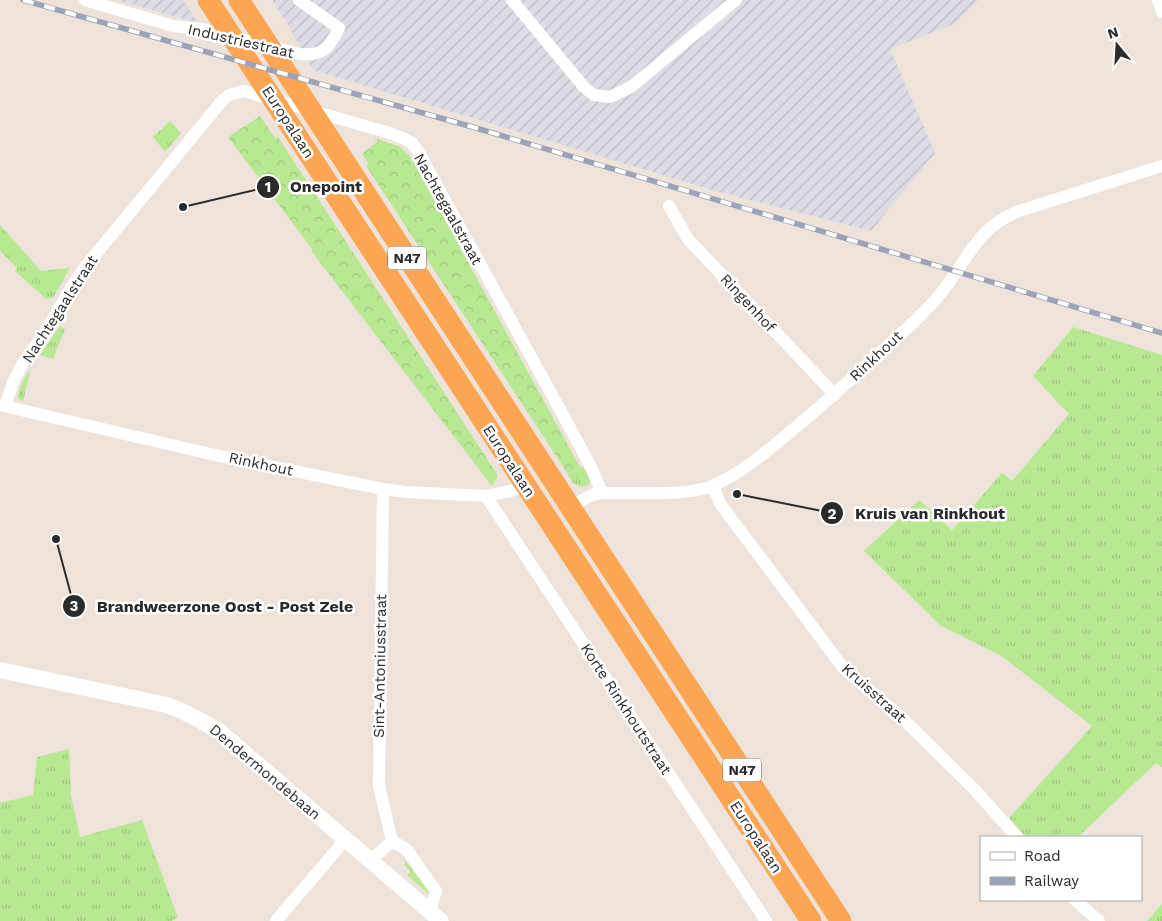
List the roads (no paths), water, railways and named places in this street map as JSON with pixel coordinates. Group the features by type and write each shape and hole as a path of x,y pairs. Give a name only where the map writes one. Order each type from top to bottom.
{"highway":[{"name":"Europalaan","path":"208,0 811,921"},
{"name":"Europalaan","path":"239,0 841,921"}],"street":[{"name":"Industriestraat","path":"85,0 173,26 202,29 299,54 309,55 325,50 332,43 339,28 299,0"},
{"path":"512,0 584,87 594,95 610,97 631,88 736,0"},
{"path":"1158,0 1162,12"},
{"name":"Nachtegaalstraat","path":"3,405 14,380 86,266 222,101 229,95 244,91 394,134 410,142 418,151 569,426 592,469 602,493"},
{"name":"Rinkhout","path":"570,507 592,495 602,493 682,492 713,486 756,460 835,395 942,292 981,236 996,222 1015,212 1162,166"},
{"name":"Ringenhof","path":"669,206 688,239 835,395"},
{"name":"Rinkhout","path":"3,405 215,454 382,489 486,496 510,491 525,485"},
{"name":"Kruisstraat","path":"713,486 721,505 845,670 900,716 974,789 1017,836"},
{"name":"Sint-Antoniusstraat","path":"382,489 379,786 392,841"},
{"name":"Korte Rinkhoutstraat","path":"486,496 766,921"},
{"name":"Dendermondebaan","path":"0,670 158,703 188,713 219,731 435,916"},
{"path":"276,921 345,840"},
{"path":"370,861 392,841 407,850 436,891 435,916"},
{"path":"1076,901 1099,921"}],"railway":[{"path":"23,0 476,128 1162,333"}],"place":[{"name":"Onepoint","path":"183,207"},
{"name":"Kruis van Rinkhout","path":"737,494"},
{"name":"Brandweerzone Oost - Post Zele","path":"56,539"}]}
